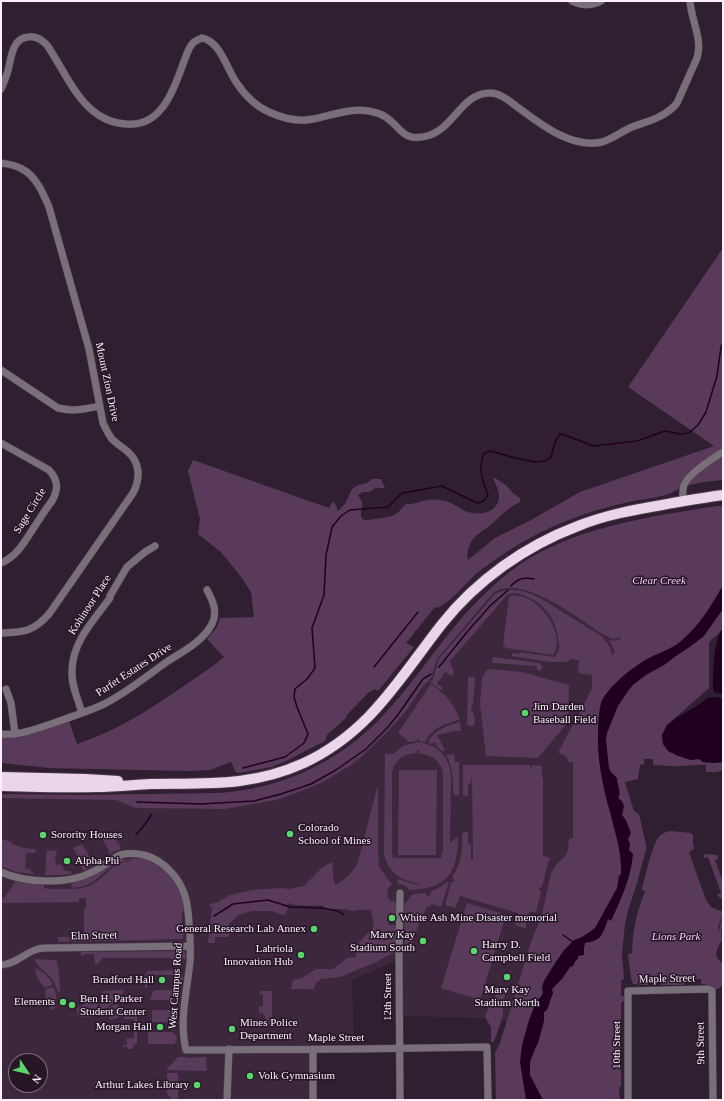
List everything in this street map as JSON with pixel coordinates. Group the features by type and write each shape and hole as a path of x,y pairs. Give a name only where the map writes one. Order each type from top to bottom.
{"highway":[{"path":"1,787 103,787 148,784 215,784 249,780 285,771 321,754 347,737 370,716 389,695 442,624 457,607 504,565 536,545 584,523 620,513 723,495"},
{"path":"1,771 65,778"},
{"path":"1,777 65,778 148,784"}],"street":[{"path":"572,1 585,5 598,3 601,1"},
{"path":"1,89 12,52 16,44 24,37 36,37 48,45 79,96 90,109 103,118 114,122 124,124 144,122 157,114 164,105 174,89 189,49 195,42 202,38 216,46 235,81 251,100 268,112 284,117 294,119 312,119 335,113 367,111 384,116 408,136 421,137 441,130 472,98 483,93 492,93 502,96 559,135 585,142 601,142 606,141 629,128 664,115 677,104 699,51 699,43 690,1"},
{"name":"Mount Zion Drive","path":"1,163 23,169 34,180 49,207 86,334 104,423 107,432 116,443 132,455 138,468 139,477 136,487 54,608 41,623 26,631 1,633"},
{"path":"1,370 58,408 76,411 100,406"},
{"name":"Sage Circle","path":"1,443 49,470 54,476 57,488 52,501 22,546 15,554 1,563"},
{"path":"683,501 684,486 688,478 723,452"},
{"name":"Kohinoor Place","path":"82,713 73,682 72,672 74,651 82,636 110,598 127,567 144,552 155,546"},
{"name":"Parfet Estates Drive","path":"1,734 15,734 46,725 104,704 122,694 194,644 206,633 215,614 214,603 207,590"},
{"path":"6,689 11,703 15,734"},
{"name":"West Campus Road","path":"1,872 27,879 55,881 67,880 92,873 121,854 127,853 139,854 155,859 167,867 179,882 188,907 190,963 184,1020 184,1039 186,1050"},
{"name":"12th Street","path":"400,893 400,1100"},
{"name":"Elm Street","path":"1,965 6,965 16,961 38,949 190,946"},
{"name":"Maple Street","path":"628,991 708,988"},
{"name":"9th Street","path":"708,988 712,991 713,1100"},
{"name":"10th Street","path":"628,991 628,1100"},
{"name":"Maple Street","path":"186,1050 487,1048 488,1100"},
{"path":"227,1100 229,1049"},
{"path":"312,1049 313,1100"}],"shaded area":[{"name":"Colorado School of Mines","path":"515,568 622,633 616,647 575,848 550,878 542,914 531,942 507,1021 486,1018 404,1016 403,958 352,980 354,1043 309,1044 309,1100 1,1100 1,794 82,795 219,793 236,792 275,784 314,768 332,758 361,736 378,720 405,690 446,636 479,599"},
{"name":"Clear Creek","path":"723,585 723,609 704,636 633,685 618,706 607,733 606,740 609,768 617,778 619,791 618,798 624,805 622,815 626,820 631,833 628,839 630,844 629,850 633,854 632,863 628,880 611,921 608,919 601,936 593,941 585,943 584,955 578,956 578,959 573,966 570,967 562,979 552,989 553,993 547,1010 544,1012 544,1021 538,1043 530,1062 530,1075 543,1100 526,1100 520,1062 522,1045 529,1020 537,1000 543,993 542,987 544,981 565,949 574,940 582,937 595,928 617,888 619,876 621,874 619,850 600,768 598,728 601,703 615,684 629,671 649,658 675,646 688,635 705,615"},
{"path":"723,628 723,694 713,691 715,649"},
{"path":"717,697 723,699 723,762 714,763 703,762 699,759 691,760 668,751 663,744 662,735 667,725 707,698"}],"green space":[{"path":"723,248 723,480 691,485 656,497 597,510 551,527 522,542 476,574 442,606 437,608 435,607 406,643 414,647 378,691 375,689 368,693 346,716 347,717 327,735 325,741 271,767 238,773 235,771 231,762 210,770 187,771 49,768 1,763 1,737 69,721 77,744 96,737 133,719 224,657 207,639 217,627 220,618 254,617 251,592 242,578 221,552 198,534 200,519 188,471 193,460 329,508 333,501 338,511 345,504 352,489 358,485 367,483 372,479 381,479 385,488 375,488 370,492 363,492 358,495 363,504 361,515 364,520 394,515 406,504 412,504 424,500 446,501 470,513 487,512 496,507 498,502 498,491 493,478 495,478 506,485 520,498 520,502 507,510 475,537 468,549 468,560 495,538 531,520 580,492 714,446 628,387"},
{"name":"Clear Creek","path":"723,506 723,628 709,642 709,688 667,725 662,735 663,744 669,751 691,760 699,759 703,762 714,763 723,762 723,770 717,772 706,772 706,765 653,765 653,759 644,759 644,764 640,765 638,779 625,782 634,811 639,814 646,850 625,924 622,954 624,979 621,980 621,995 625,997 625,1000 621,1003 620,1100 496,1100 495,1053 500,1043 531,942 542,914 551,873 556,865 566,855 569,839 573,838 573,762 569,762 565,756 558,753 592,689 592,675 578,673 579,660 571,659 567,662 551,662 512,656 512,653 519,654 520,652 554,657 558,652 559,647 555,625 552,618 543,607 532,599 514,593 507,595 450,661 454,672 452,676 445,672 437,684 443,688 441,690 430,682 433,679 439,659 494,595 503,591 521,591 540,598 601,636 609,645 612,656 615,651 609,640 615,641 621,637 613,639 604,635 550,600 534,593 519,589 505,588 493,593 437,659 431,678 423,686 406,711 388,731 351,765 323,782 299,792 276,800 225,809 136,808 116,800 1,798 1,794 82,795 219,793 241,791 263,786 305,772 325,762 343,750 378,721 401,695 466,613 496,583 530,558 574,537 621,523"},
{"path":"514,595 525,598 538,605 553,625 557,641 553,655 506,648 503,645 509,597"},
{"path":"493,657 539,663 543,667 540,671 537,670 537,666 492,663"},
{"name":"Jim Darden Baseball Field","path":"492,669 522,672 569,685 568,722 538,758 486,756 480,704 482,679 485,672"},
{"path":"468,677 475,677 473,705 471,711 473,712 475,719 474,726 467,725"},
{"path":"431,684 441,691 448,699 455,708 460,719 436,729 425,742 419,741 417,738 417,741 408,742 405,737 398,733"},
{"path":"460,722 461,731 437,735 445,750 442,751 436,746 437,744 428,742 438,731"},
{"path":"418,742 431,745 445,757 451,776 450,843 458,838 456,860 453,869 448,876 441,882 423,889 410,890 404,885 398,884 397,880 399,879 411,883 419,883 406,881 396,875 389,866 384,854 385,754 393,754 403,746","holes":["417,750 419,750 419,753 427,755 437,761 443,772 443,849 441,858 393,858 393,767 404,756 417,753"]},
{"path":"454,754 455,762 459,762 459,795 454,795 453,792 453,778 446,755"},
{"path":"463,765 530,765 531,768 532,765 542,766 543,856 550,859 542,887 539,888 541,892 536,913 530,911 526,929 515,925 518,913 460,896 455,908 445,905 451,883 455,881 452,877 460,862 463,832 468,832 468,844 471,845 471,860 473,860 472,772 471,783 468,784 468,796 463,795"},
{"path":"399,770 437,770 436,855 398,855"},
{"path":"377,788 378,864 389,881 392,883 388,890 388,897 391,902 393,900 396,904 396,914 391,914 388,916 387,920 389,925 396,925 396,939 393,953 340,977 321,979 316,983 313,990 291,989 293,980 302,978 316,969 333,969 347,958 356,957 358,949 356,948 374,926 371,910 354,911 344,909 328,909 324,908 323,905 310,906 289,903 287,904 288,908 286,914 283,915 271,911 252,911 239,915 229,924 229,937 215,937 215,943 208,943 212,907 209,906 210,904 218,902 230,895 252,890 281,888 289,889 304,886 323,867 332,862 336,885 343,880 353,870 358,862"},
{"name":"Lions Park","path":"670,831 691,833 693,835 694,849 689,852 706,900 711,907 723,912 719,924 719,932 723,915 721,931 723,937 719,933 723,938 716,955 717,958 723,963 723,985 718,989 715,989 709,985 701,984 701,979 684,980 684,985 661,985 660,981 649,981 648,985 633,984 631,978 628,954 632,953 633,937 639,907 645,892 642,889 647,869 656,841 661,835"},
{"path":"101,835 108,836 116,840 121,849 109,854 109,850"},
{"path":"1,840 6,840 15,845 28,849 35,849 35,853 26,853 25,868 31,870 33,874 16,872 1,866"},
{"path":"82,844 90,858 92,857 97,861 102,859 83,871 73,848"},
{"path":"47,850 56,851 56,865 61,864 65,871 70,871 72,874 45,875"},
{"path":"705,854 717,855 718,857 718,859 715,860 723,882 723,900 717,895 721,893 708,857 704,857"},
{"path":"123,858 124,860 139,858 152,861 163,868 177,884 182,895 185,911 182,912 182,927 184,932 183,939 58,942 58,937 84,937 84,909 86,908 86,898 79,898 79,902 1,903 1,899 5,897 16,881 44,884 44,889 70,889 86,887 96,882 118,864 131,860 122,862 115,865 91,883 72,888 71,885 72,883 91,877 112,863"},
{"path":"448,881 449,882 441,907 431,904 430,907 427,906 415,932 410,951 405,951 405,903 411,895 414,894 426,893 426,896 431,895 430,892"},
{"name":"Harry D. Campbell Field","path":"467,903 506,915 480,1000 441,988"},
{"path":"185,951 185,959 103,958 97,964 95,964 94,954 84,954 84,956 82,956 80,953 83,952"},
{"path":"34,959 57,961 60,992 58,992 53,981"},
{"path":"33,968 39,970 49,978 53,984 45,988 38,979 35,972 36,971"},
{"path":"180,970 184,980 176,980 176,975 147,975 147,988 145,988 145,975 148,971"},
{"path":"53,987 55,990 56,1003 53,1010 45,998 45,990"},
{"path":"124,990 119,998 100,1013 100,995 103,991"},
{"path":"154,990 176,990 176,1000 150,1000"},
{"path":"260,991 272,991 272,1025 269,1025 263,1013 259,1013 259,1007 263,1006 263,994 260,994"},
{"path":"497,991 505,994 502,1005 502,1019 492,1043 491,1027 485,1017 489,1006 493,1004"},
{"path":"98,997 98,1013 95,1017 80,1017 76,1009"},
{"path":"116,1004 119,1005 124,1014 110,1020 108,1015 105,1013 110,1007"},
{"path":"132,1007 137,1014 137,1044 133,1045 133,1049 128,1049 127,1047 123,1047 123,1045 127,1045 126,1039 134,1038 134,1019 124,1019 124,1016 129,1013"},
{"path":"152,1010 173,1010 174,1022 152,1022"},
{"path":"148,1032 173,1032 173,1034 176,1034 177,1041 174,1044 148,1044"},
{"path":"178,1057 206,1057 207,1071 166,1070"},
{"path":"167,1073 178,1073 178,1100 171,1100 167,1093"}],"waterway":[{"path":"243,768 285,757 304,743 308,734 294,697 295,689 307,679 315,668 312,628 324,595 326,555 332,527 341,516 350,510 388,507 402,493 442,486 477,503 484,501 488,495 481,469 484,453 491,451 535,462 545,461 551,457 555,442 560,434 593,446 637,441 665,431 680,434 689,433 698,425 706,412 717,376 723,342"},
{"path":"511,586 516,581 521,579 534,579"},
{"path":"439,667 490,606 508,590"},
{"path":"374,667 418,612"},
{"path":"137,802 201,804 254,801 311,784 336,770 366,749 397,716 423,679 431,674"},
{"path":"136,835 152,814"},
{"path":"214,916 233,904 268,900 290,907 322,908 338,911 344,915"},
{"path":"563,935 573,942"}],"place":[{"name":"Jim Darden Baseball Field","path":"525,713"},
{"name":"Colorado School of Mines","path":"290,834"},
{"name":"Sorority Houses","path":"43,835"},
{"name":"Alpha Phi","path":"67,861"},
{"name":"White Ash Mine Disaster memorial","path":"392,918"},
{"name":"General Research Lab Annex","path":"314,929"},
{"name":"Marv Kay Stadium South","path":"423,941"},
{"name":"Harry D. Campbell Field","path":"474,951"},
{"name":"Labriola Innovation Hub","path":"301,955"},
{"name":"Marv Kay Stadium North","path":"507,977"},
{"name":"Bradford Hall","path":"162,980"},
{"name":"Elements","path":"63,1002"},
{"name":"Ben H. Parker Student Center","path":"72,1005"},
{"name":"Morgan Hall","path":"160,1027"},
{"name":"Mines Police Department","path":"232,1029"},
{"name":"Volk Gymnasium","path":"250,1076"},
{"name":"Arthur Lakes Library","path":"197,1085"}]}
